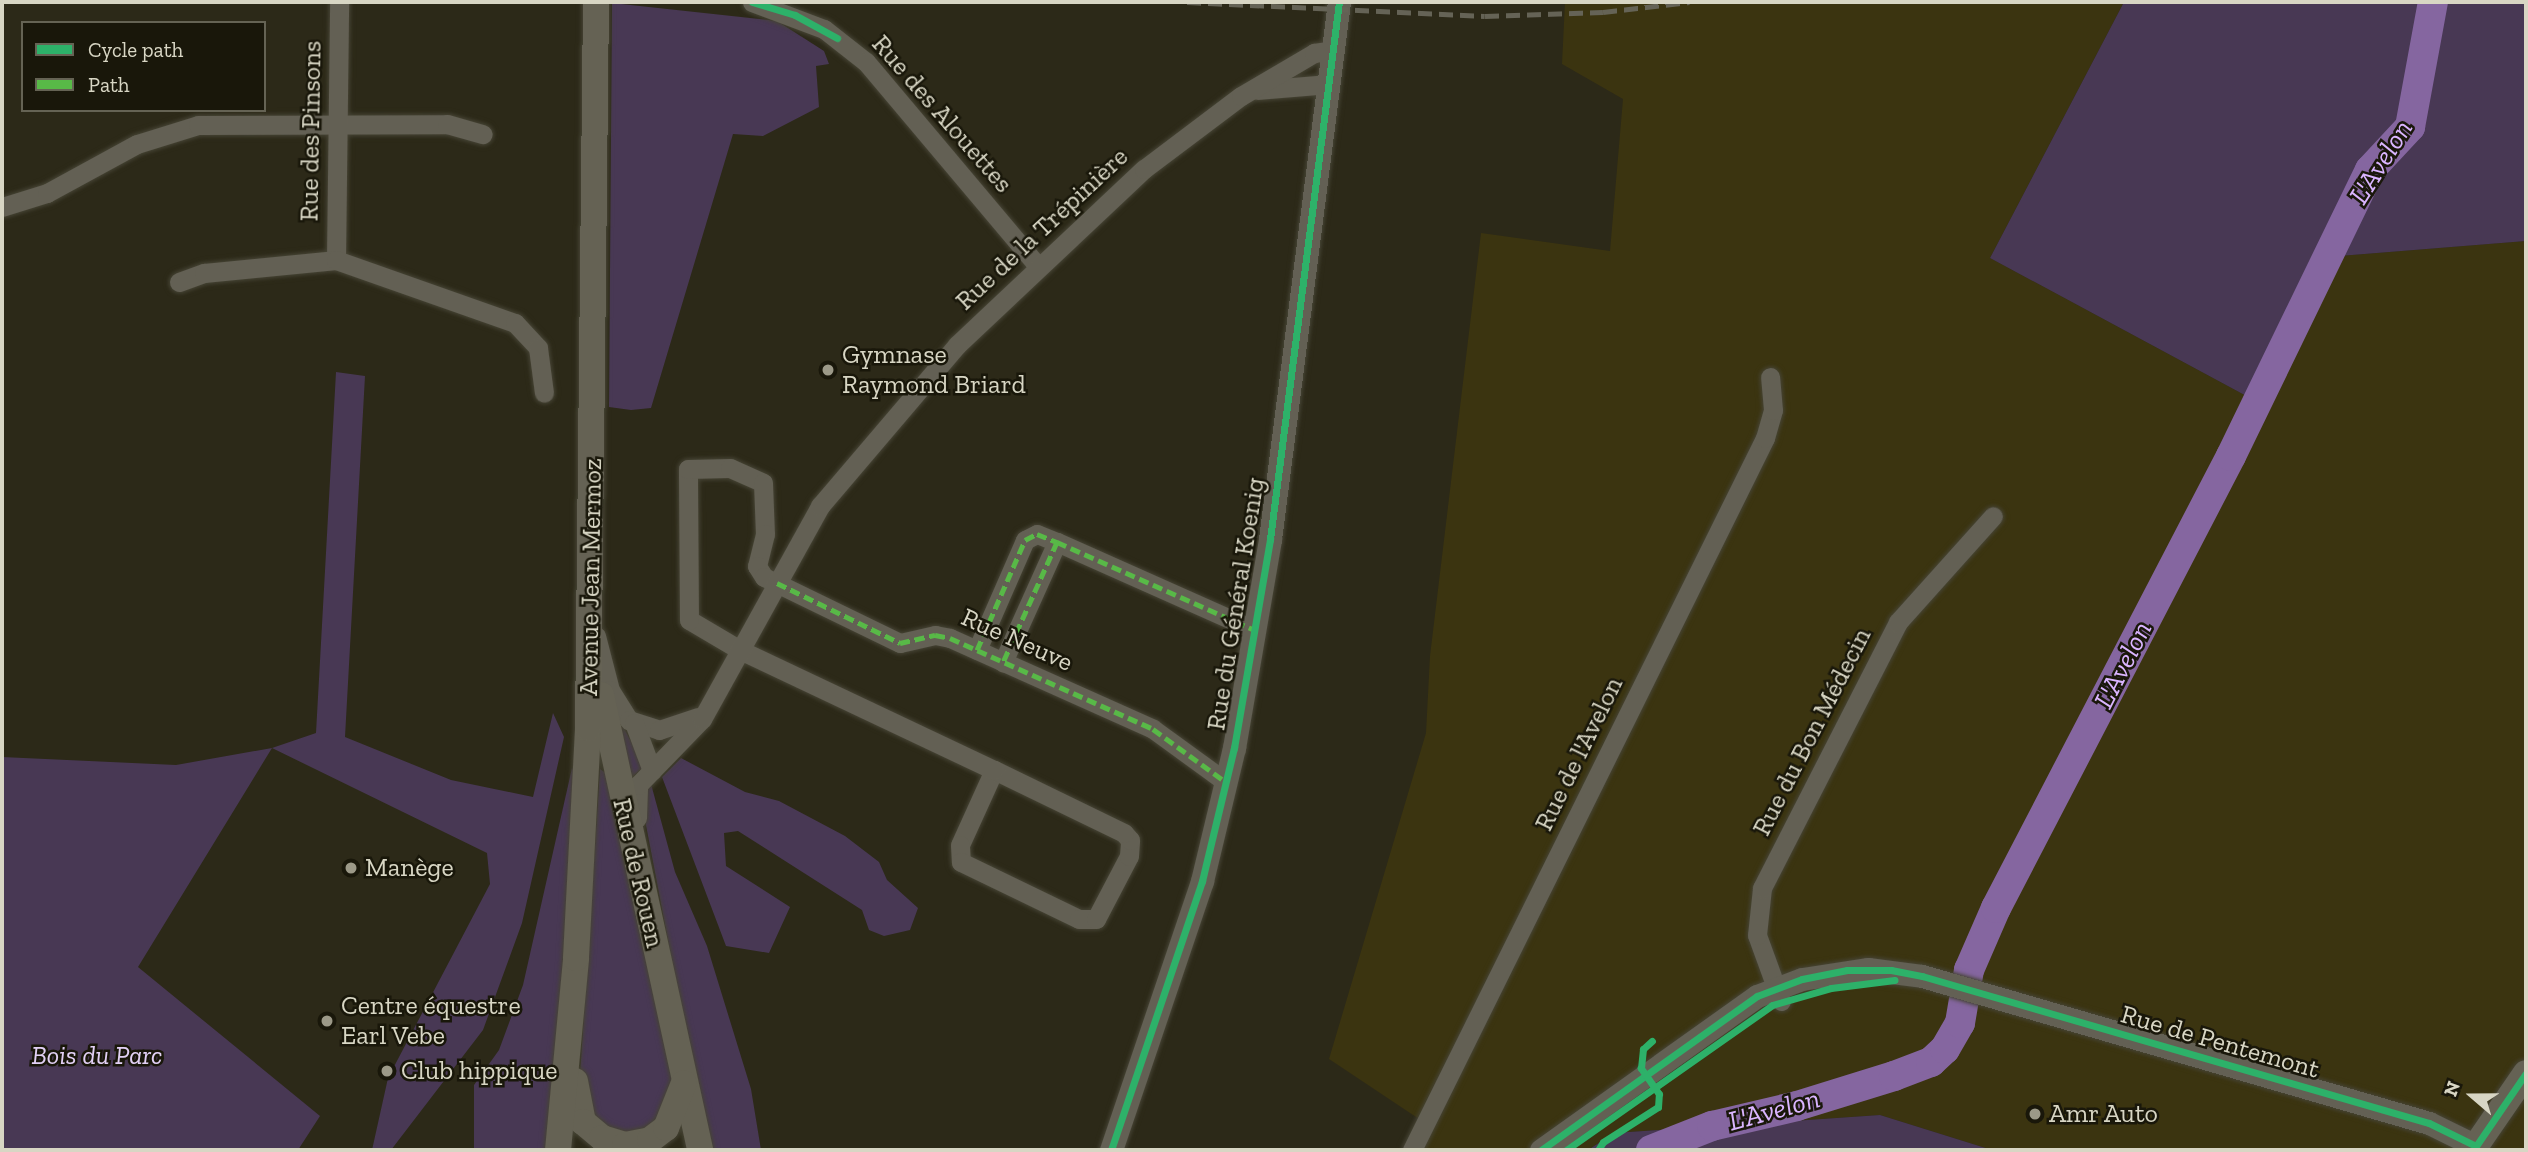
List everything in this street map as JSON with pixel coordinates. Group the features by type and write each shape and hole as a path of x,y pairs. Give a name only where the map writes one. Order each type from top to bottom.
{"main road":[{"name":"Avenue Jean Mermoz","path":"558,1150 571,1013 592,592 596,2"},
{"name":"Rue de Rouen","path":"592,592 606,731 700,1150"},
{"path":"571,1013 577,1105 583,1122 602,1138 632,1145 659,1134 676,1111 684,1079"},
{"path":"2475,1148 2526,1073"}],"street":[{"name":"Rue des Pinsons","path":"336,261 339,2"},
{"name":"Rue des Alouettes","path":"752,2 824,29 866,62 1038,266"},
{"name":"Rue du Général Koenig","path":"1111,1150 1202,881 1226,782 1255,630 1339,2"},
{"name":"Rue de la Trépinière","path":"641,889 635,799 638,785 695,727 709,706 838,480 957,345 1144,169 1250,92 1314,52 1333,50"},
{"path":"1250,92 1329,84"},
{"path":"2,207 47,193 129,148 184,128 233,122 447,124 483,134"},
{"path":"178,282 204,273 336,261 515,323 538,348 544,393"},
{"name":"Rue de l'Avelon","path":"1412,1150 1765,438 1773,410 1770,377"},
{"path":"777,583 758,569 758,551 765,534 761,480 730,468 688,469 687,617 740,650 994,770 1128,836 1129,856 1096,919 1079,919 961,862 960,845 994,770"},
{"name":"Rue du Bon Médecin","path":"1778,994 1756,923 1768,876 1898,622 1993,516"},
{"path":"977,650 1025,540 1037,534 1255,630"},
{"path":"1003,662 1057,542"},
{"name":"Rue Neuve","path":"777,583 900,643 942,635 977,650 1153,729 1226,782"},
{"path":"594,627 614,698 635,723 652,771"},
{"name":"Rue de la Trépinière","path":"635,723 670,729 689,723 709,706"},
{"name":"Rue de Pentemont","path":"1541,1150 1740,1007 1778,994 1882,980 1949,986 2429,1123 2475,1148"},
{"name":"Rue de Pentemont","path":"1566,1150 1778,994"}],"shaded area":[{"path":"1565,2 2124,2 1990,258 2252,399 2327,257 2526,241 2526,1150 1992,1150 1880,1115 1614,1133 1588,1150 1405,1150 1419,1119 1329,1059 1426,733 1430,656 1481,233 1610,251 1623,99 1562,64"}],"green space":[{"path":"2124,2 2526,2 2526,241 2327,257 2252,399 1990,258"},
{"path":"612,3 777,21 824,51 829,64 816,66 819,107 763,136 733,134 651,408 631,410 609,407"},
{"path":"336,372 365,376 345,737 451,780 533,797 553,713 564,737 522,923 483,1030 391,1150 372,1150 388,1078 490,884 487,853 272,748 316,733"},
{"path":"617,715 644,766 628,781"},
{"name":"Bois du Parc","path":"272,748 138,967 320,1116 298,1150 2,1150 2,757 176,765"},
{"path":"681,758 745,792 779,801 845,836 879,862 887,880 918,908 910,930 884,936 869,930 862,910 738,831 724,833 726,866 790,907 769,953 726,946 662,777"},
{"path":"572,768 578,781 549,1150 474,1150 474,1085 499,1050 523,985"},
{"path":"600,769 607,774 674,1082 657,1125 625,1136 593,1122 580,1075"},
{"path":"651,784 675,872 707,946 751,1089 761,1150 708,1150 641,799"},
{"path":"1880,1115 1992,1150 1588,1150 1614,1133"}],"waterway":[{"name":"L'Avelon","path":"1651,1150 1712,1126 1797,1106 1894,1076 1931,1062 1945,1049 1960,1023 1969,970 1996,908 2231,456 2370,170 2410,127 2433,2"}],"railway":[{"path":"1187,2 1485,16 1603,12 1689,2"}],"marked path":[{"path":"977,650 1025,540 1037,534 1057,542 1003,662"},
{"path":"1057,542 1255,630"},
{"path":"777,583 900,643 935,635 950,638 1153,729 1226,782"}],"cycle path":[{"path":"752,2 795,15 837,38"},
{"path":"1111,1150 1202,881 1234,748 1270,539 1339,2"},
{"path":"1541,1150 1757,996 1802,979 1847,970 1891,970 1922,976 2429,1123 2476,1146 2526,1073"},
{"path":"1566,1150 1772,1005 1831,988 1894,980"},
{"path":"1598,1150 1603,1142 1658,1107 1659,1094 1641,1068 1643,1049 1652,1041"}],"place":[{"name":"Gymnase Raymond Briard","path":"828,370"},
{"name":"Manège","path":"351,868"},
{"name":"Centre équestre Earl Vebe","path":"327,1021"},
{"name":"Club hippique","path":"387,1071"},
{"name":"Amr Auto","path":"2035,1114"}]}
